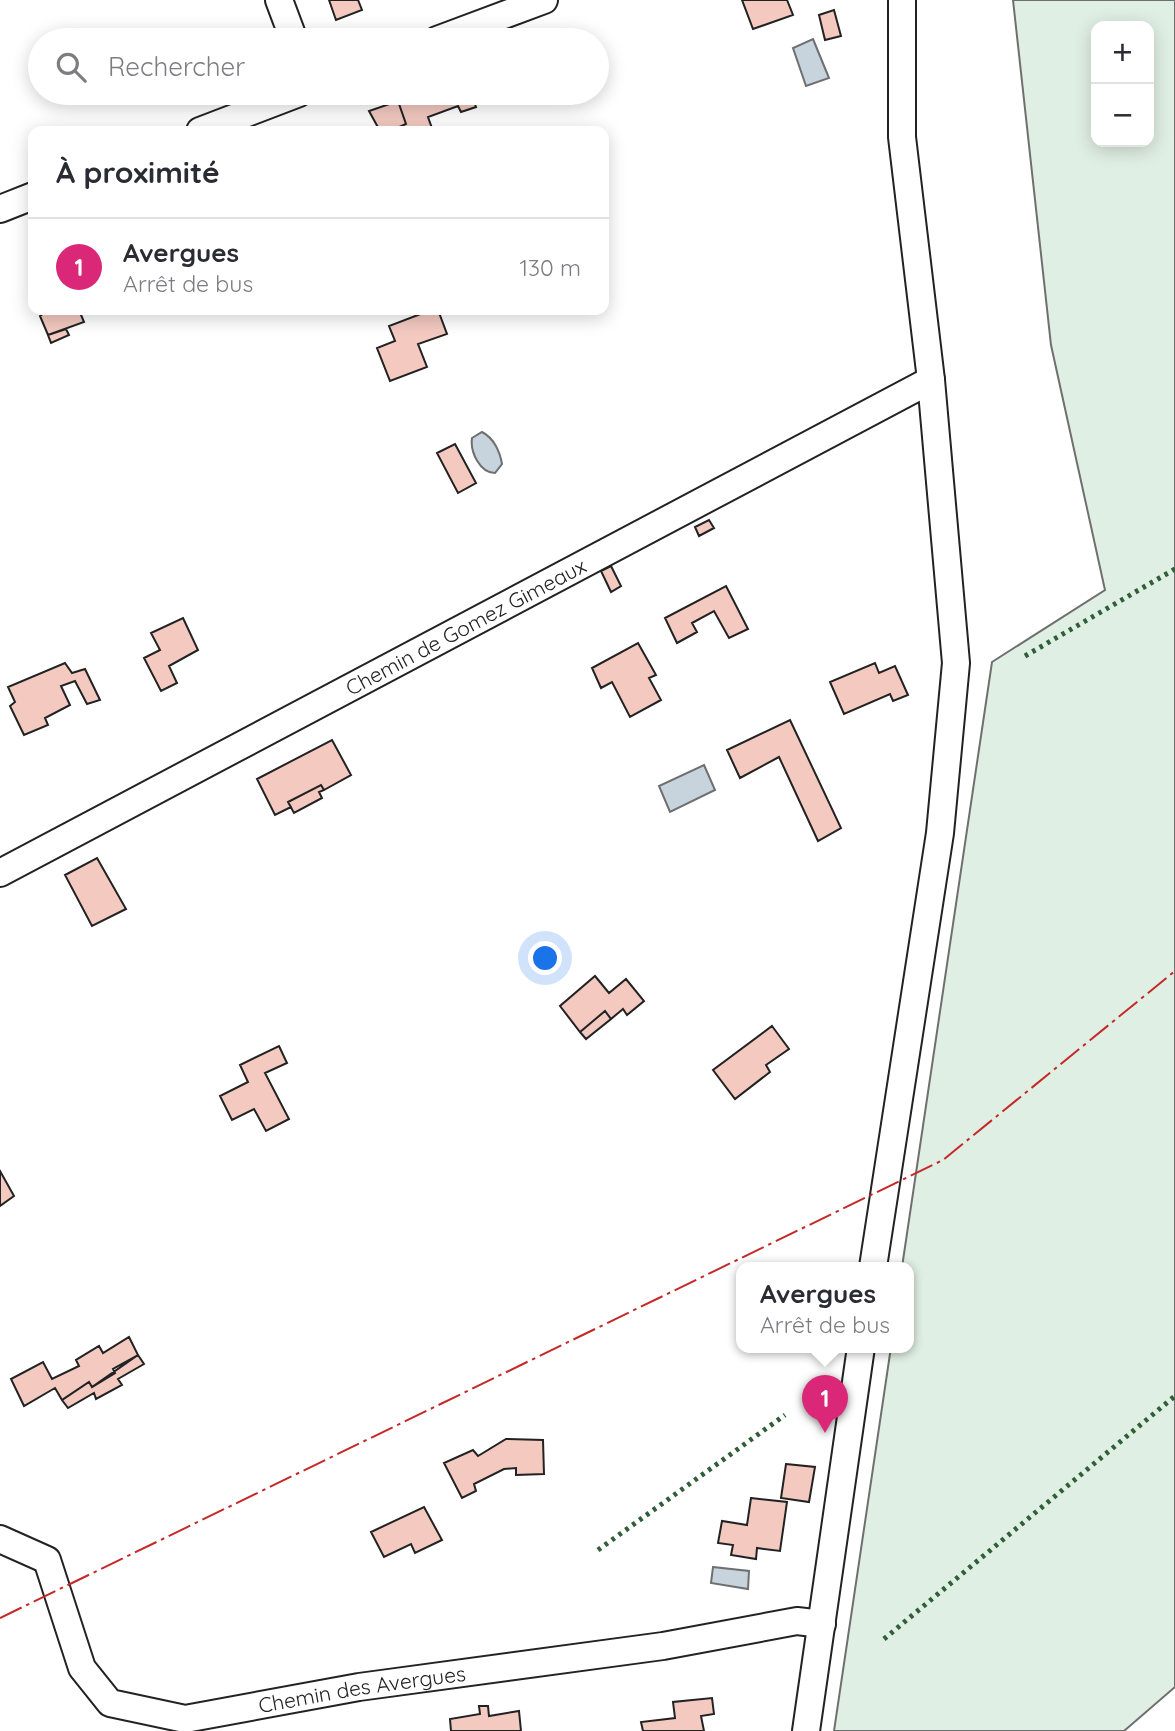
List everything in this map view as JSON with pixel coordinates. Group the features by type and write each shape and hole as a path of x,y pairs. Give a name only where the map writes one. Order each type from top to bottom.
{"street":[{"path":"279,0 289,28"},
{"path":"455,28 481,11 544,0"},
{"path":"874,1262 940,833 956,663 931,380 902,137 902,0"},
{"path":"213,126 268,105"},
{"path":"0,209 28,198"},
{"name":"Chemin de Gomez Gimeaux","path":"0,873 931,380"},
{"path":"806,1731 861,1353"},
{"name":"Chemin des Avergues","path":"0,1539 47,1560 82,1668 110,1703 185,1718 359,1687 663,1646 797,1621 822,1624"}],"green space":[{"path":"1013,0 1175,0 1175,1687 1124,1731 834,1731 890,1353 914,1353 914,1262 903,1262 992,662 1105,590 1051,345"}],"shaded area":[{"path":"813,39 829,78 806,86 793,48"},
{"path":"482,432 493,442 500,455 502,464 495,473 485,470 474,455 472,438"},
{"path":"704,765 715,790 670,812 659,786"},
{"path":"713,1567 749,1571 748,1589 711,1583"}],"building":[{"path":"329,0 358,0 362,10 336,20"},
{"path":"742,0 787,0 793,15 753,29"},
{"path":"834,10 841,36 825,40 819,15"},
{"path":"386,105 399,105 406,124 377,126 369,111"},
{"path":"399,105 475,105 476,107 461,112 458,106 428,117 431,126 401,126 406,124"},
{"path":"81,315 84,322 48,335 40,316"},
{"path":"418,315 440,315 447,334 418,344 427,367 390,381 377,348 395,341 389,326"},
{"path":"66,329 69,335 51,343 48,335"},
{"path":"455,444 476,483 458,493 437,453"},
{"path":"709,520 714,528 699,536 695,527"},
{"path":"611,566 621,586 611,592 601,571"},
{"path":"726,586 748,629 729,638 714,611 692,623 697,632 677,643 665,618"},
{"path":"183,618 198,650 169,666 177,683 161,691 144,658 160,650 151,633"},
{"path":"638,643 656,675 649,678 661,700 630,717 612,682 601,688 592,668"},
{"path":"65,663 72,673 85,669 100,700 87,704 75,681 61,686 70,705 45,718 48,725 24,735 10,706 15,702 8,687"},
{"path":"875,663 879,673 895,666 908,695 893,701 890,694 844,714 830,682"},
{"path":"790,720 841,828 818,841 779,757 740,778 727,750"},
{"path":"332,740 351,775 324,790 321,785 288,802 291,807 275,815 257,779"},
{"path":"321,785 324,790 319,792 322,798 294,813 288,802"},
{"path":"97,858 126,909 92,926 65,875"},
{"path":"595,976 609,993 626,979 644,1001 627,1015 623,1009 611,1019 605,1011 580,1032 560,1006"},
{"path":"605,1011 611,1019 586,1039 580,1032"},
{"path":"772,1026 789,1049 766,1065 770,1072 735,1099 713,1070"},
{"path":"279,1046 287,1063 265,1073 289,1119 266,1131 254,1109 232,1120 220,1096 248,1082 240,1065"},
{"path":"0,1171 14,1196 0,1206"},
{"path":"129,1337 138,1355 113,1369 115,1373 92,1387 89,1382 62,1400 55,1388 24,1406 11,1379 43,1362 52,1379 79,1366 76,1360 99,1346 103,1353"},
{"path":"138,1355 144,1364 118,1379 122,1385 96,1399 94,1393 68,1408 62,1400 89,1382 92,1387"},
{"path":"506,1439 543,1440 544,1474 516,1475 516,1468 504,1469 474,1484 476,1491 462,1498 444,1463 473,1450 478,1456"},
{"path":"786,1464 815,1467 809,1502 781,1498"},
{"path":"751,1498 787,1502 780,1551 757,1548 756,1559 731,1555 733,1545 718,1543 722,1521 747,1525"},
{"path":"424,1507 442,1540 415,1553 411,1544 384,1557 371,1532"},
{"path":"712,1698 714,1714 701,1716 704,1731 643,1731 641,1722 675,1718 673,1702"},
{"path":"479,1706 488,1706 489,1716 519,1711 521,1731 451,1731 450,1719 480,1714"}],"hedge":[{"path":"1025,656 1175,569"},
{"path":"884,1639 1175,1396"},
{"path":"598,1550 785,1415"}],"power":[{"path":"0,1618 943,1160 1175,971"}],"place":[{"name":"Avergues","path":"825,1433"}]}
